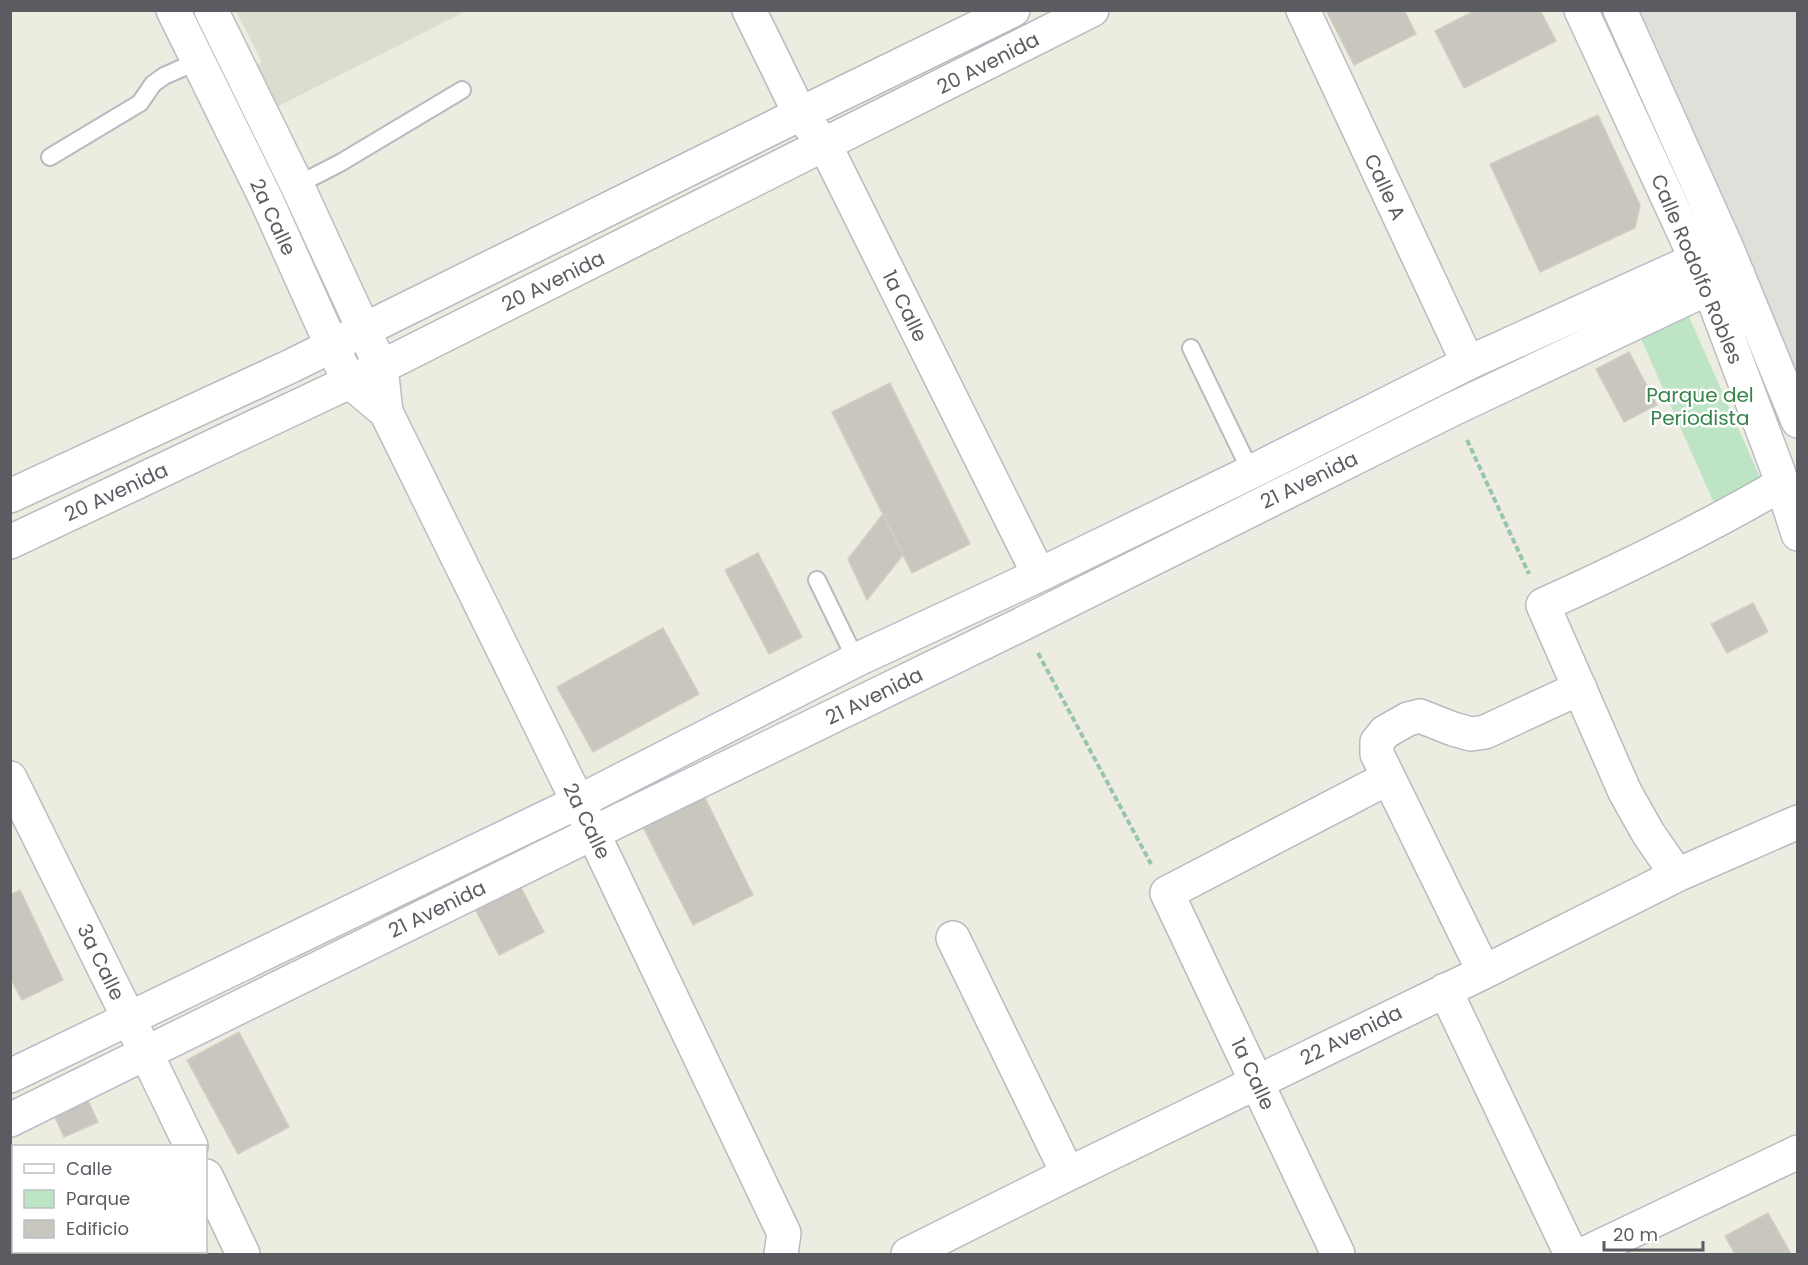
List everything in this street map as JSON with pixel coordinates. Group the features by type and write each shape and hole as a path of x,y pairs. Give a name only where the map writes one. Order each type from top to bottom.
{"street":[{"name":"2a Calle","path":"173,10 265,197 350,381 386,412"},
{"name":"2a Calle","path":"211,10 297,185 381,367 386,412 593,833 782,1244"},
{"name":"1a Calle","path":"749,10 800,114 825,145 1054,607"},
{"name":"20 Avenida","path":"10,496 291,366 1013,10"},
{"name":"20 Avenida","path":"10,542 381,367 1092,10"},
{"name":"Calle A","path":"1303,10 1468,363"},
{"name":"Calle Rodolfo Robles","path":"1581,10 1797,421"},
{"name":"Calle Rodolfo Robles","path":"1620,10 1717,267 1797,534"},
{"name":"21 Avenida","path":"10,1076 578,802 856,660 1039,575 1468,363 1717,267"},
{"name":"21 Avenida","path":"10,1120 1022,624 1453,409 1717,267"},
{"path":"1677,875 1648,833 1624,792 1543,605 1631,565 1725,517 1782,484"},
{"path":"1484,972 1388,778 1377,754 1377,742 1385,732 1408,719 1420,716 1471,734 1485,732 1580,688"},
{"name":"3a Calle","path":"10,778 191,1145"},
{"path":"1167,893 1388,778"},
{"name":"22 Avenida","path":"908,1254 1677,875 1797,822"},
{"name":"1a Calle","path":"1167,893 1338,1254"},
{"path":"953,938 1068,1174"},
{"path":"1445,990 1571,1254"},
{"path":"1584,1254 1797,1152"},
{"path":"207,1178 243,1254"}],"lane":[{"path":"50,157 140,103 153,84 164,76 198,61"},
{"path":"297,185 340,163 462,90"},
{"path":"1191,348 1251,472"},
{"path":"817,580 856,660"}],"path":[{"path":"1453,409 1543,605"},
{"path":"1022,624 1167,893"}],"shaded area":[{"path":"468,10 273,109 253,67 262,62 236,11"},
{"path":"1637,11 1797,11 1797,380 1705,158"}],"green space":[{"name":"Parque del Periodista","path":"1686,310 1762,482 1714,503 1638,332"}],"building":[{"path":"1326,10 1404,10 1416,34 1354,65"},
{"path":"1476,10 1540,10 1556,41 1464,88 1435,31"},
{"path":"1598,115 1640,205 1635,228 1540,272 1490,164"},
{"path":"1629,352 1657,405 1624,422 1596,369"},
{"path":"890,383 970,544 912,573 832,412"},
{"path":"883,514 903,555 867,600 848,559"},
{"path":"758,553 802,637 769,654 725,570"},
{"path":"1753,603 1768,632 1727,653 1711,624"},
{"path":"663,628 699,694 593,752 557,687"},
{"path":"704,796 753,895 693,925 643,827"},
{"path":"515,876 544,932 499,955 470,899"},
{"path":"20,890 63,980 22,1000 10,977 10,895"},
{"path":"239,1032 289,1127 238,1154 187,1060"},
{"path":"83,1090 98,1122 64,1137 50,1106"},
{"path":"1768,1213 1791,1254 1735,1254 1725,1236"}]}
